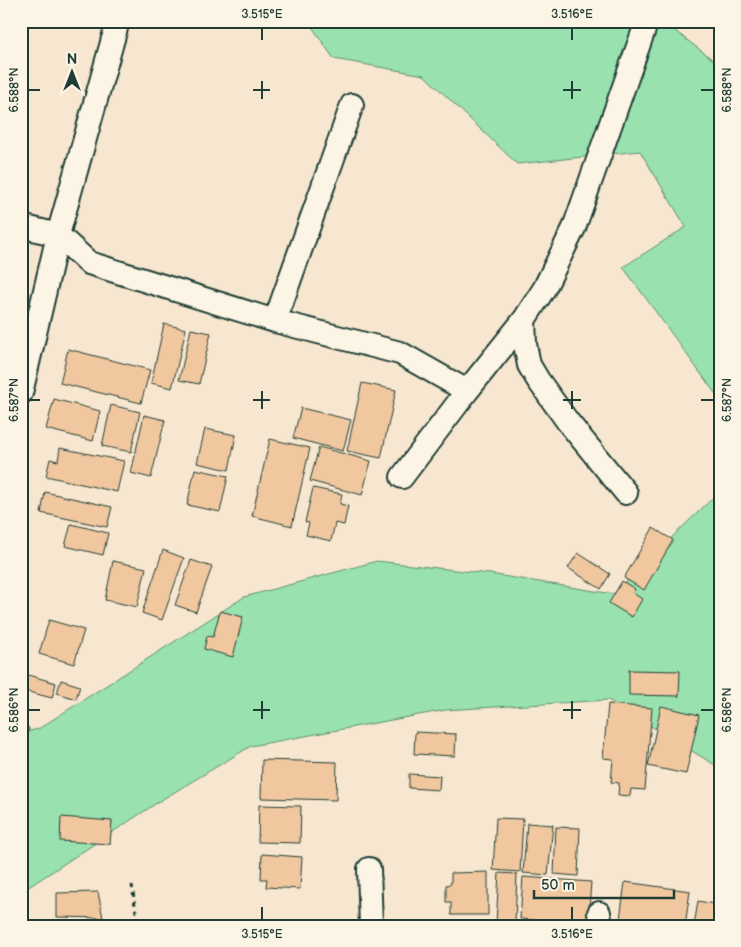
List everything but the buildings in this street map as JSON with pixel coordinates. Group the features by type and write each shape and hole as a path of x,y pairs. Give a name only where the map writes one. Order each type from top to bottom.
{"street":[{"path":"21,393 58,235 118,21"},
{"path":"402,477 524,320 544,289 574,228 648,21"},
{"path":"275,321 352,105"},
{"path":"21,226 58,235 89,263 275,321 400,353 467,391"},
{"path":"524,320 525,344 529,365 568,422 626,493"},
{"path":"369,869 371,926"}],"path":[{"path":"132,885 138,926"}],"green space":[{"path":"308,21 662,21 720,65 720,400 623,267 686,227 640,151 517,164 424,75 334,59"},
{"path":"720,491 720,768 608,700 446,710 251,746 163,799 21,892 21,733 38,729 244,597 377,561 490,574 613,594"}]}
